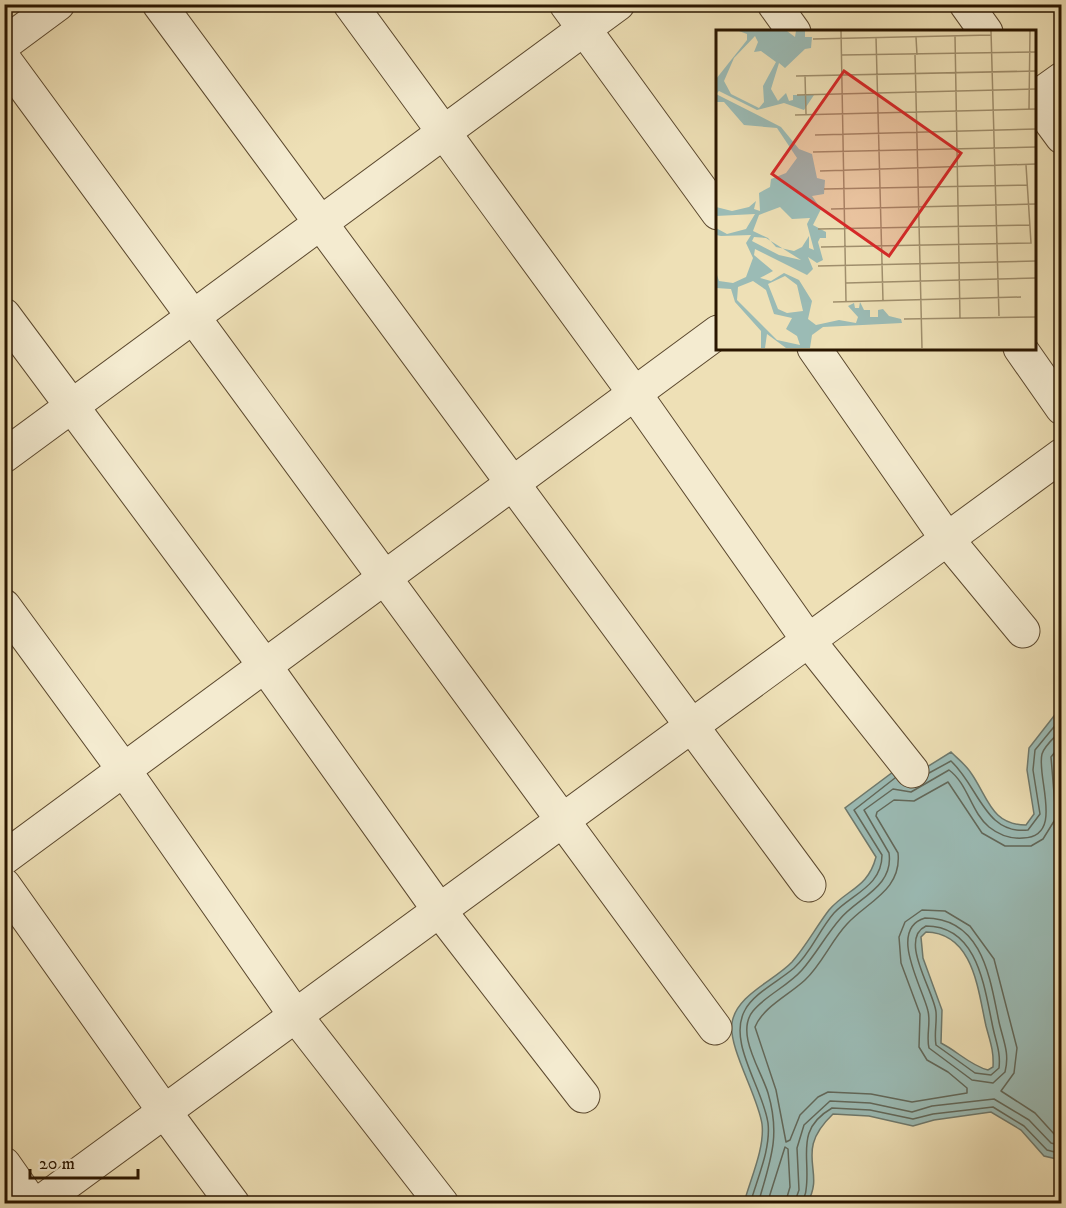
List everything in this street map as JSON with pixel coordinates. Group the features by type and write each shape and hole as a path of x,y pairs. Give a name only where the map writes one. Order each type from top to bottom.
{"street":[{"path":"4,44 58,4"},
{"path":"159,4 809,885"},
{"path":"350,4 635,393 808,640 912,771"},
{"path":"4,456 444,133 575,17 618,4"},
{"path":"774,4 793,30"},
{"path":"966,4 985,30"},
{"path":"575,17 716,210"},
{"path":"4,59 715,1028"},
{"path":"1036,98 1062,79"},
{"path":"1036,100 1062,137"},
{"path":"4,315 265,666 439,910 583,1096"},
{"path":"4,858 716,333"},
{"path":"815,350 947,539 1023,631"},
{"path":"1021,350 1062,408"},
{"path":"38,1203 1062,455"},
{"path":"4,606 124,770 295,1015 442,1203"},
{"path":"4,885 164,1111 233,1203"},
{"path":"4,1164 32,1203"}],"water":[{"path":"1061,707 1061,1160 1044,1156 1021,1130 991,1112 934,1120 913,1126 869,1116 833,1114 814,1140 812,1161 814,1181 807,1203 744,1203 759,1153 762,1124 734,1045 732,1023 735,1013 748,996 792,962 829,910 868,875 876,857 845,808 897,769 906,780 951,752 969,770 998,815 1014,824 1026,825 1034,814 1027,770 1029,748","holes":["926,932 942,935 954,942 964,953 971,966 992,1051 993,1067 988,1070 941,1043 942,1010 923,958 921,937"]}]}
